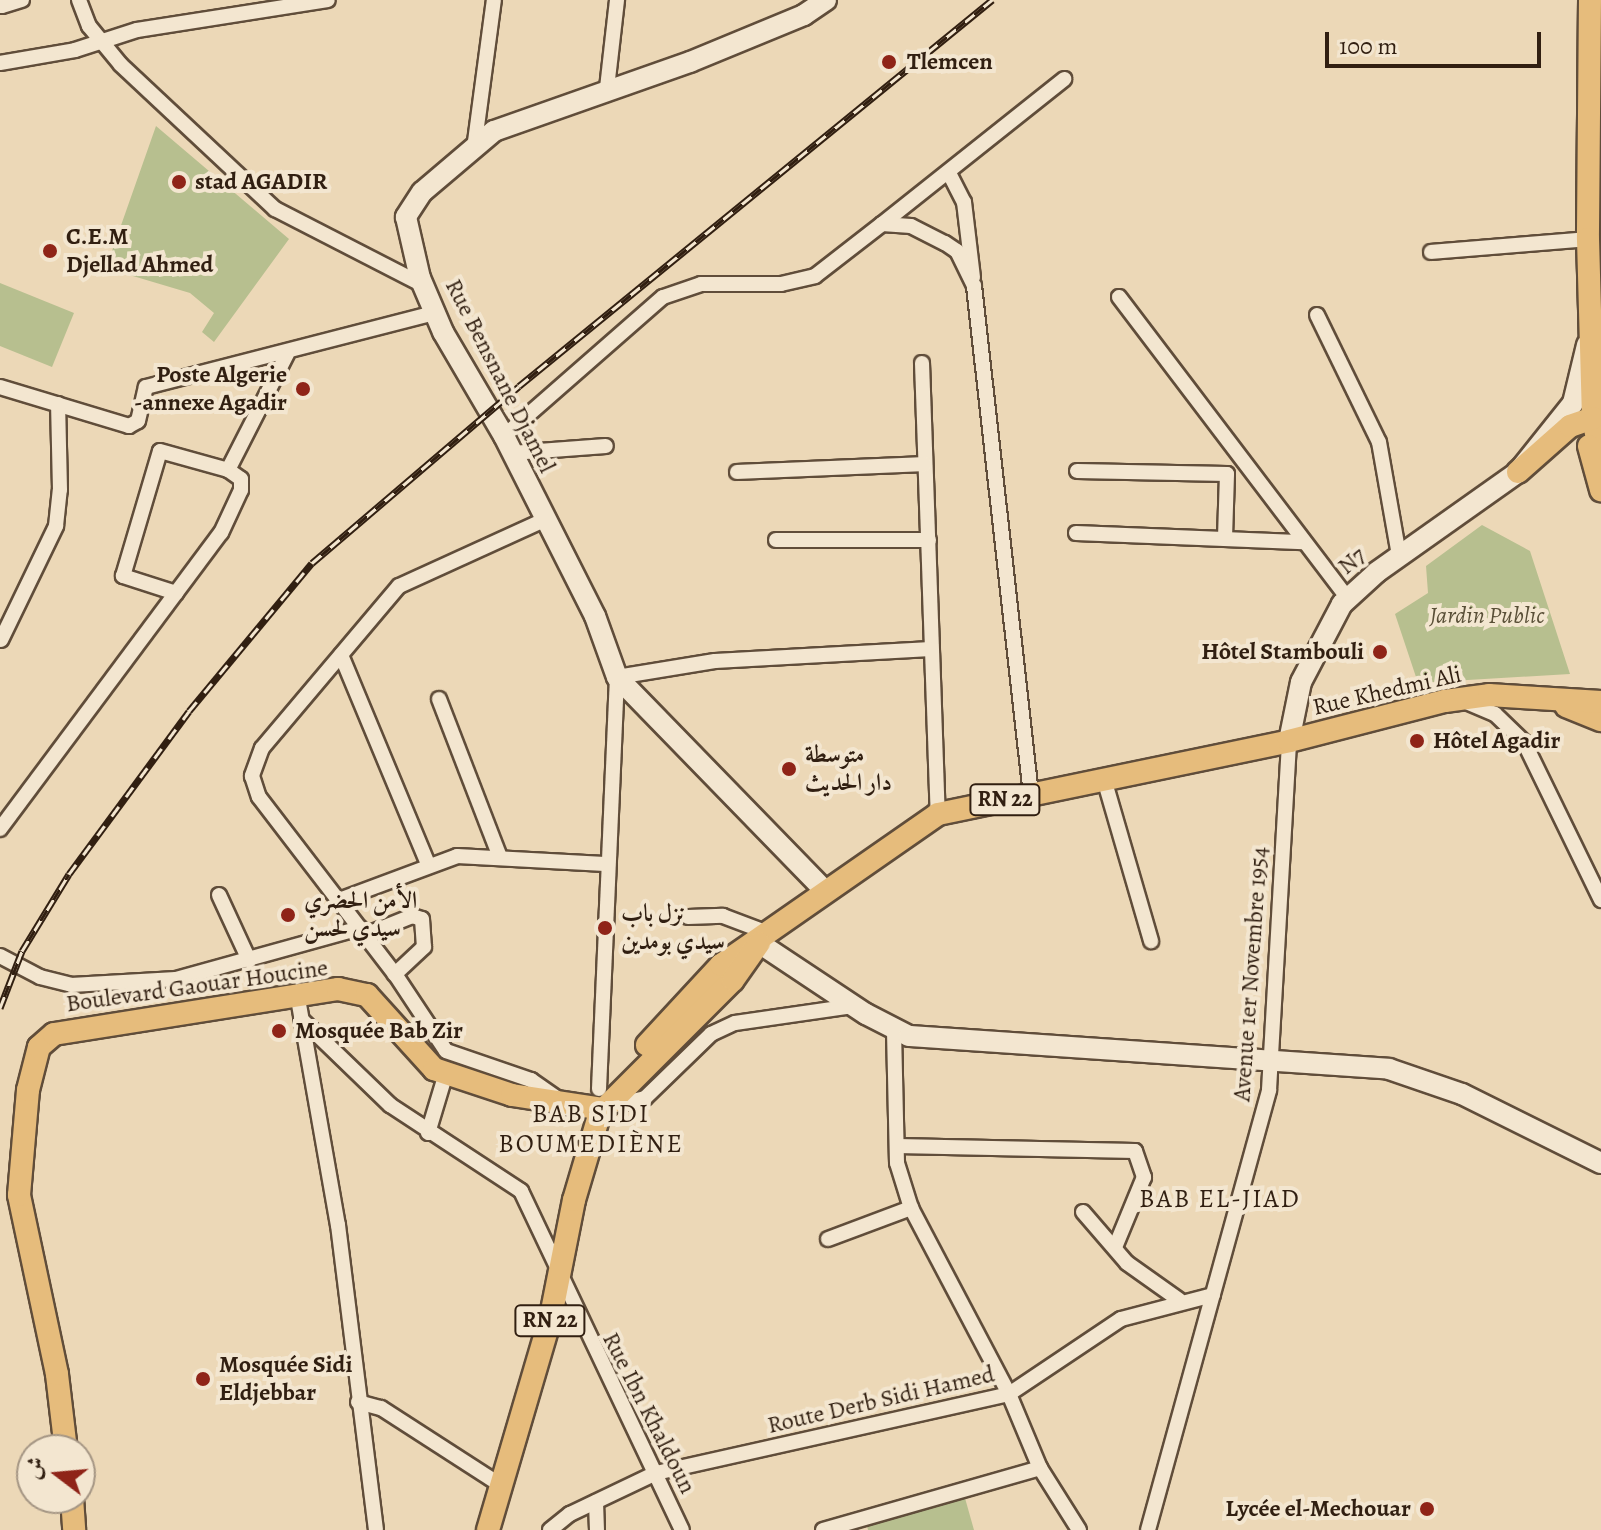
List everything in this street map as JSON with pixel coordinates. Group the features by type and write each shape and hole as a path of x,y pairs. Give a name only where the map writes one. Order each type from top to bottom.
{"main road":[{"name":"Rue Bensnane Djamel","path":"826,0 804,15 705,56 607,88 494,131 411,204 407,229 423,285 435,313 471,386 508,444 595,616 617,677 826,892"},
{"path":"1590,0 1593,257 1589,419 1601,490"},
{"name":"N7","path":"1289,741 1301,682 1321,635 1348,599 1399,556 1518,472 1573,403 1590,330"},
{"path":"1518,472 1570,426 1589,419"},
{"path":"1518,472 1560,446 1584,449 1596,460"},
{"name":"Rue Khedmi Ali","path":"1289,741 1460,699 1546,698 1601,702"},
{"name":"Rue Khedmi Ali","path":"1546,698 1601,720"},
{"name":"RN 22","path":"488,1530 563,1270 574,1200 604,1099 721,965 765,938 938,814 1289,741"},
{"path":"765,938 853,1006 894,1031 1004,1044 1389,1069 1506,1113 1601,1163"},
{"name":"Boulevard Gaouar Houcine","path":"64,1434 57,1374 19,1195 28,1090 39,1047 69,1029 338,989 367,995 415,1054 446,1073 512,1095 563,1102 604,1099"}],"street":[{"path":"0,1 2,6 22,0"},
{"path":"79,0 101,41 275,209 423,285"},
{"path":"0,63 137,30 283,4 328,0"},
{"path":"474,149 494,0"},
{"path":"607,88 617,0"},
{"path":"508,444 663,297 701,284 781,284 815,276 1064,79"},
{"path":"949,173 964,202 1031,795"},
{"path":"882,224 911,226 957,251 974,286"},
{"path":"1431,252 1593,257"},
{"path":"1119,297 1348,599"},
{"path":"0,387 129,426 138,421 146,387 287,354 435,313"},
{"path":"1317,315 1379,442 1399,556"},
{"path":"228,470 287,354"},
{"path":"922,363 938,814"},
{"path":"0,637 56,526 60,490 58,404"},
{"path":"508,444 606,446"},
{"path":"0,829 221,533 238,499 241,479 228,470 160,451 123,576 176,593"},
{"path":"1077,471 1227,474 1244,462"},
{"path":"737,472 925,464"},
{"path":"1225,539 1227,474"},
{"path":"544,520 399,586 262,748 252,776 259,797 395,974 446,1051 531,1080 563,1102"},
{"path":"1076,533 1304,542"},
{"path":"776,540 929,540"},
{"path":"853,1006 735,1023 711,1034 645,1098 604,1099 605,864 617,677 715,661 931,649"},
{"path":"341,655 428,864"},
{"path":"439,699 500,857"},
{"path":"1460,699 1495,714 1524,742 1601,900"},
{"name":"Avenue 1er Novembre 1954","path":"1148,1530 1269,1090 1289,741"},
{"path":"1104,779 1151,941"},
{"path":"339,900 428,864 457,856 605,864"},
{"path":"219,895 249,960"},
{"path":"0,956 40,977 71,985 176,979 363,932 412,916 422,919 424,947 395,974"},
{"path":"688,917 723,916 765,938"},
{"path":"297,993 338,1225 376,1530"},
{"name":"Rue Ibn Khaldoun","path":"301,1019 390,1105 428,1133 521,1191 563,1270 583,1331 682,1530"},
{"path":"894,1031 897,1146 911,1208 953,1297 1009,1394 1040,1468 1079,1530"},
{"path":"428,1133 446,1073"},
{"path":"897,1146 1135,1151 1144,1177 1116,1245"},
{"path":"828,1239 911,1208"},
{"path":"1083,1212 1116,1245 1127,1263 1179,1300"},
{"name":"Route Derb Sidi Hamed","path":"550,1530 596,1502 656,1473 1009,1394 1121,1319 1179,1300 1213,1295"},
{"path":"358,1402 381,1408 499,1484"},
{"path":"823,1530 1040,1468"},
{"path":"596,1502 597,1530"}],"green space":[{"name":"stad AGADIR","path":"156,126 289,239 214,342 202,332 214,313 190,293 106,268"},
{"path":"0,283 74,313 52,367 0,346"},
{"name":"Jardin Public","path":"1482,525 1530,551 1570,674 1418,683 1395,614 1428,593 1426,566"},
{"path":"963,1491 974,1530 868,1530 865,1518"}],"railway":[{"path":"0,1008 22,951 69,874 189,711 312,563 519,386 992,0"}],"place":[{"name":"Tlemcen","path":"889,62"},
{"name":"stad AGADIR","path":"179,182"},
{"name":"C.E.M Djellad Ahmed","path":"50,251"},
{"name":"Poste Algerie -annexe Agadir","path":"303,389"},
{"name":"Hôtel Stambouli","path":"1380,652"},
{"name":"Hôtel Agadir","path":"1417,741"},
{"name":"متوسطة دار الحديث","path":"789,769"},
{"name":"الأمن الحضري سيدي لحسن","path":"288,915"},
{"name":"نزل باب سيدي بومدين","path":"605,928"},
{"name":"Mosquée Bab Zir","path":"279,1031"},
{"name":"Mosquée Sidi Eldjebbar","path":"203,1379"},
{"name":"Lycée el-Mechouar","path":"1427,1509"}],"district":[{"name":"BAB SIDI BOUMEDIÈNE","path":"591,1129"},
{"name":"BAB EL-JIAD","path":"1220,1199"}]}
